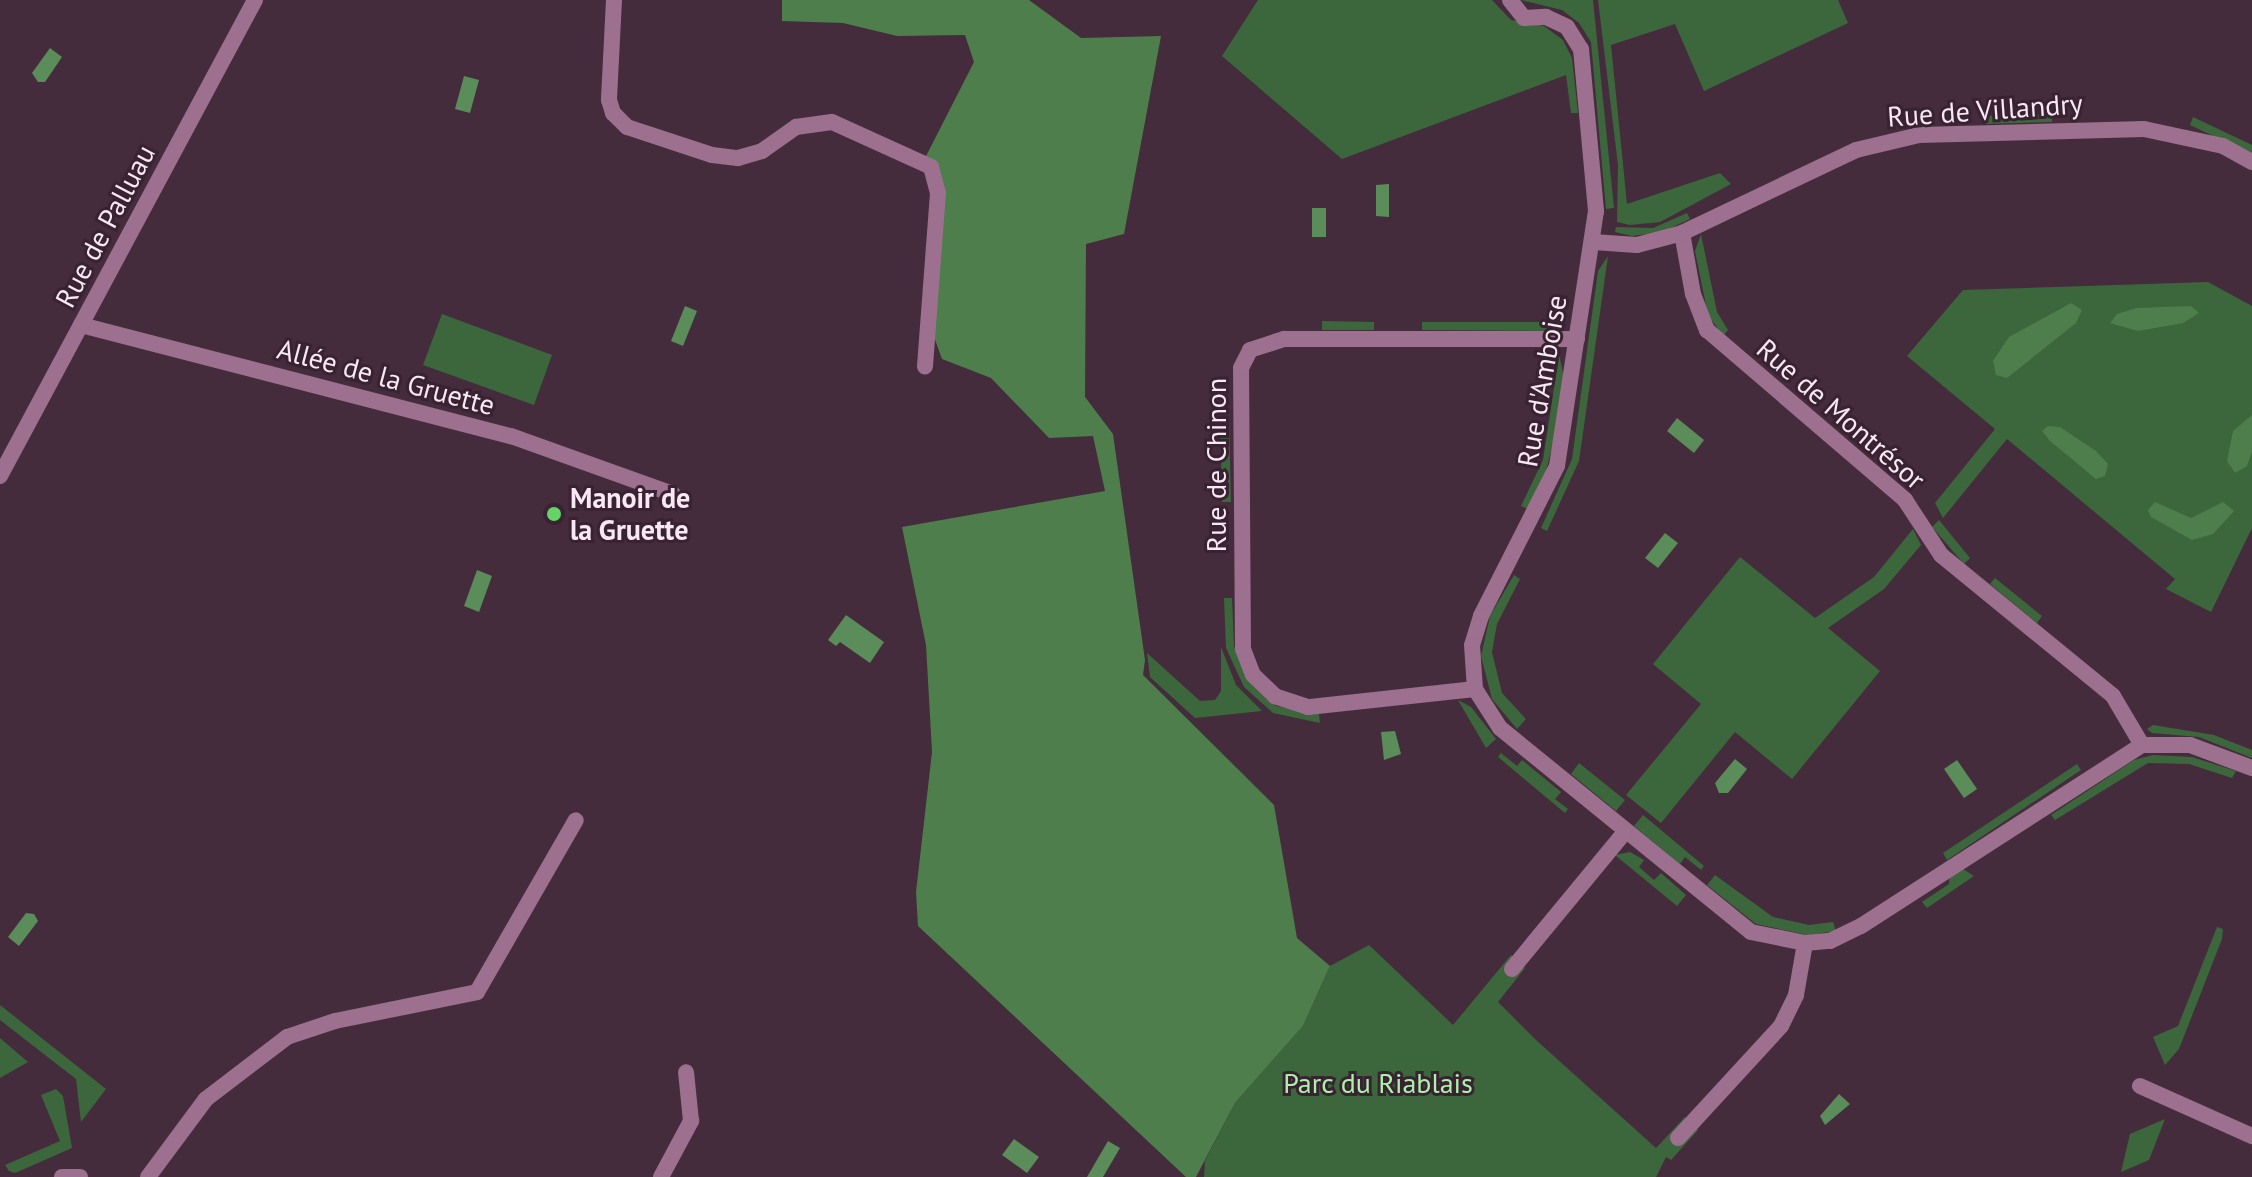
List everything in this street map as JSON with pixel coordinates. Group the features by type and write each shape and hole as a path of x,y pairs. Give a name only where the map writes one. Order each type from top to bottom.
{"street":[{"name":"Rue de Palluau","path":"0,476 255,0"},
{"path":"614,0 609,100 613,113 627,127 712,155 738,158 762,151 796,127 832,122 931,167 938,193 925,367"},
{"name":"Rue d'Amboise","path":"1510,0 1524,18 1546,17 1567,27 1581,49 1593,150 1593,242 1554,475 1475,631 1471,661 1475,689 1500,728 1751,932 1805,943 1830,941 1861,926 2142,745"},
{"name":"Rue de Villandry","path":"1593,242 1637,245 1682,233 1856,150 1919,135 2144,129 2223,146 2252,162"},
{"name":"Rue de Montrésor","path":"1682,233 1693,294 1707,330 1905,500 1941,555 2113,696 2142,745"},
{"name":"Allée de la Gruette","path":"81,325 511,436 673,494"},
{"name":"Rue de Chinon","path":"1475,689 1308,707 1275,696 1253,675 1243,649 1241,368 1250,350 1284,339 1577,339"},
{"path":"2142,745 2190,745 2252,768"},
{"path":"148,1177 206,1099 287,1037 335,1021 477,992 576,820"},
{"path":"1512,969 1625,832"},
{"path":"1678,1138 1781,1026 1796,995 1805,943"},
{"path":"661,1177 691,1121 686,1072"},
{"path":"2140,1086 2252,1136"},
{"path":"62,1177 80,1177"}],"green space":[{"path":"1258,0 1492,0 1511,20 1544,26 1563,40 1572,58 1578,113 1571,113 1566,75 1342,159 1222,56"},
{"path":"1521,0 1593,0 1614,208 1606,209 1591,42 1579,23 1562,10"},
{"path":"1598,0 1838,0 1848,23 1704,91 1675,24 1611,45 1627,204 1720,173 1731,184 1660,222 1630,225 1617,222 1618,165"},
{"path":"2052,114 2052,122 1986,124 1986,116"},
{"path":"2193,117 2252,145 2252,154 2190,125"},
{"path":"1687,213 1690,219 1662,232 1632,236 1615,232 1616,227 1653,228"},
{"path":"1701,234 1717,312 1728,330 1723,336 1708,315 1695,251"},
{"path":"1608,256 1579,461 1547,531 1541,528 1572,459 1598,271"},
{"path":"2208,282 2252,306 2252,528 2211,612 2166,589 2175,579 2007,439 1943,518 1935,503 1995,429 1907,356 1963,290"},
{"path":"442,314 552,355 534,405 423,365"},
{"path":"1322,321 1374,322 1374,330 1322,330"},
{"path":"1422,322 1558,322 1556,331 1422,330"},
{"path":"1559,355 1564,377 1556,431 1545,475 1528,509 1521,506 1543,460"},
{"path":"1220,421 1229,422 1231,502 1222,502"},
{"path":"1939,520 1970,558 1964,564 1932,527"},
{"path":"1913,529 1921,545 1884,589 1828,628 1880,671 1792,779 1735,732 1661,823 1626,795 1701,704 1653,664 1740,557 1815,618 1874,577"},
{"path":"1514,575 1520,579 1497,624 1492,652 1502,693 1526,719 1517,729 1492,699 1481,656 1490,616"},
{"path":"1995,578 2042,616 2037,623 1990,584"},
{"path":"1224,598 1232,598 1234,646 1250,682 1276,706 1319,714 1320,723 1273,713 1244,687 1226,648"},
{"path":"1221,647 1236,685 1262,711 1195,718 1150,677 1147,653 1200,701 1215,700 1221,691"},
{"path":"1458,700 1471,707 1496,739 1486,748"},
{"path":"2153,725 2214,735 2252,750 2252,758 2199,737 2152,733 2147,729"},
{"path":"1501,753 1517,766 1522,760 1561,792 1555,799 1568,809 1565,813 1498,757"},
{"path":"2153,755 2192,757 2236,771 2232,778 2189,764 2148,763 2055,820 2051,815 2134,760"},
{"path":"1579,763 1625,800 1616,811 1571,774"},
{"path":"2077,764 2081,770 1947,860 1943,853"},
{"path":"1643,815 1704,866 1701,870 1685,857 1680,864 1634,826"},
{"path":"1630,852 1644,860 1639,867 1654,880 1661,873 1686,895 1677,906 1615,855"},
{"path":"1960,867 1974,876 1927,908 1922,902 1949,884 1950,872"},
{"path":"1715,875 1773,917 1809,925 1833,922 1836,931 1808,935 1756,924 1707,885"},
{"path":"2217,927 2223,929 2222,939 2179,1049 2165,1065 2153,1037 2178,1026"},
{"name":"Parc du Riablais","path":"1369,945 1453,1025 1511,955 1525,968 1498,1002 1536,1040 1656,1148 1685,1117 1698,1130 1671,1160 1666,1157 1656,1177 1204,1177 1205,1161 1235,1103 1303,1026 1330,966"},
{"path":"0,1005 106,1089 81,1122 76,1079 0,1020"},
{"path":"0,1038 28,1062 0,1078"},
{"path":"56,1089 63,1096 72,1148 15,1173 9,1171 5,1165 60,1141 41,1095"},
{"path":"2165,1119 2149,1160 2121,1172 2130,1134"}],"shaded area":[{"path":"782,0 1029,0 1081,38 1161,36 1124,234 1086,244 1085,397 1113,434 1145,660 1143,675 1274,805 1297,938 1330,966 1303,1026 1235,1103 1196,1177 1186,1177 918,926 916,892 932,752 926,645 902,527 1105,491 1093,436 1049,438 991,378 942,359 929,323 938,193 923,162 974,62 965,35 897,36 843,23 782,21"},
{"path":"50,48 62,57 45,82 38,82 32,73"},
{"path":"464,76 479,80 470,113 455,109"},
{"path":"1389,184 1389,217 1376,216 1376,185"},
{"path":"1312,208 1326,208 1326,237 1312,237"},
{"path":"2071,303 2082,310 2076,323 2007,378 1996,375 1993,361 2009,337"},
{"path":"685,306 697,311 683,346 671,341"},
{"path":"2191,306 2199,313 2183,323 2138,331 2110,323 2117,314 2136,308"},
{"path":"2252,415 2252,451 2247,466 2235,473 2227,461 2233,431"},
{"path":"1677,418 1704,440 1694,453 1667,431"},
{"path":"2048,426 2060,427 2096,451 2108,464 2105,476 2096,479 2050,441 2042,431"},
{"path":"2155,502 2191,518 2223,502 2234,511 2213,534 2192,540 2151,517 2148,510"},
{"path":"1665,533 1678,543 1658,568 1645,558"},
{"path":"477,570 492,576 479,612 464,606"},
{"path":"846,615 884,642 870,663 840,642 836,646 828,640"},
{"path":"1395,731 1401,754 1384,760 1381,732"},
{"path":"1735,759 1747,769 1728,793 1719,793 1715,783"},
{"path":"1957,760 1977,789 1964,798 1944,769"},
{"path":"26,913 34,914 38,921 19,946 8,937"},
{"path":"1839,1094 1850,1104 1825,1125 1820,1116"},
{"path":"1014,1139 1039,1157 1027,1173 1002,1155"},
{"path":"1108,1141 1120,1148 1103,1177 1087,1177"}],"place":[{"name":"Manoir de la Gruette","path":"554,514"}]}
